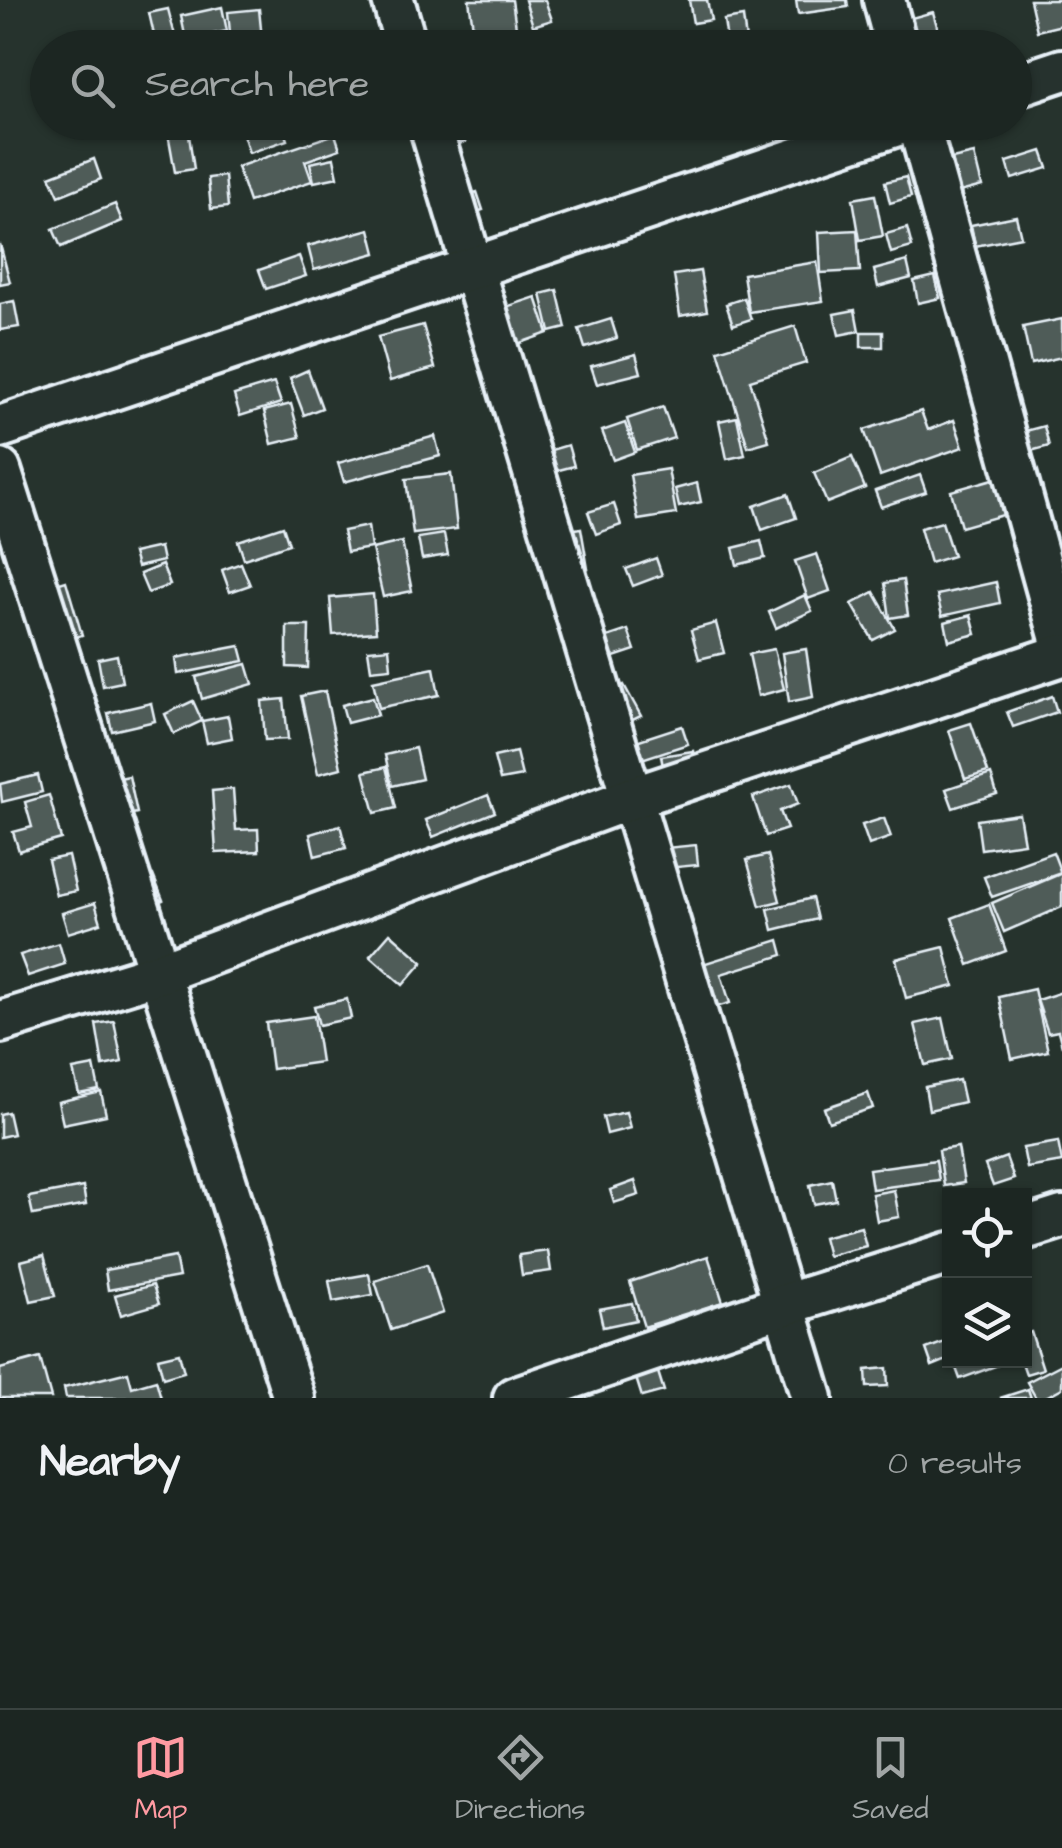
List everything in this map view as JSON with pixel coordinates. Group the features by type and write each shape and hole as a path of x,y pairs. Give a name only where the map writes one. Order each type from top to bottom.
{"street":[{"path":"392,0 401,30"},
{"path":"884,0 892,30"},
{"path":"1032,80 1062,70"},
{"path":"434,140 812,1398"},
{"path":"0,427 853,140"},
{"path":"923,140 1062,642"},
{"path":"0,470 294,1398"},
{"path":"0,1022 160,974 632,798 1062,655"},
{"path":"1032,1226 1062,1217"},
{"path":"514,1398 942,1255"}],"building":[{"path":"469,0 512,0 516,30 473,30"},
{"path":"525,0 545,0 552,20 533,26"},
{"path":"689,0 707,0 711,20 693,23"},
{"path":"796,0 847,0 848,7 798,14"},
{"path":"1030,0 1062,0 1062,25 1037,31"},
{"path":"222,7 227,30 184,30 181,16"},
{"path":"168,9 174,30 153,30 149,13"},
{"path":"259,9 261,30 230,30 228,12"},
{"path":"933,12 938,30 907,30 904,20"},
{"path":"743,17 745,30 725,30 724,20"},
{"path":"169,140 190,140 194,169 175,172"},
{"path":"245,140 287,140 249,153"},
{"path":"317,140 337,140 340,149 305,161 312,181 249,202 237,167"},
{"path":"435,140 464,140 465,142 439,151"},
{"path":"1042,151 1048,168 1012,179 1007,162"},
{"path":"974,154 982,186 960,192 952,159"},
{"path":"334,158 338,177 314,182 310,163"},
{"path":"94,159 101,179 59,196 50,176"},
{"path":"225,176 228,207 211,209 208,178"},
{"path":"906,177 911,197 890,203 885,182"},
{"path":"477,192 483,210 459,218 453,199"},
{"path":"875,195 883,236 860,240 853,199"},
{"path":"115,204 122,221 61,247 53,229"},
{"path":"1016,216 1021,237 975,246 971,225"},
{"path":"907,228 912,247 891,253 886,234"},
{"path":"370,229 376,253 314,270 308,246"},
{"path":"857,230 860,271 821,273 819,232"},
{"path":"0,244 10,282 0,284"},
{"path":"299,256 306,276 266,289 259,270"},
{"path":"907,261 911,278 878,287 874,270"},
{"path":"817,262 823,301 749,312 743,274"},
{"path":"700,271 707,311 680,316 674,275"},
{"path":"935,276 940,298 918,303 914,281"},
{"path":"557,290 566,328 550,332 541,294"},
{"path":"536,297 548,333 498,351 485,314"},
{"path":"744,298 751,319 733,325 726,304"},
{"path":"14,301 19,327 0,330 0,304"},
{"path":"855,310 859,331 839,335 834,314"},
{"path":"611,319 617,338 585,348 579,329"},
{"path":"1062,319 1062,357 1031,364 1023,327"},
{"path":"423,325 435,368 390,381 378,337"},
{"path":"795,326 806,363 750,380 769,441 748,447 718,350"},
{"path":"861,332 883,332 883,347 861,347"},
{"path":"636,354 641,373 597,384 591,366"},
{"path":"308,370 322,408 304,415 290,378"},
{"path":"274,383 281,403 240,416 234,395"},
{"path":"291,404 300,437 272,444 264,411"},
{"path":"663,407 674,438 637,450 627,419"},
{"path":"921,411 928,430 954,420 963,447 880,476 864,430"},
{"path":"737,417 745,455 727,459 719,421"},
{"path":"625,423 635,452 613,460 602,431"},
{"path":"1044,426 1049,446 1027,452 1022,432"},
{"path":"435,436 440,456 344,482 338,463"},
{"path":"568,445 574,466 532,477 527,457"},
{"path":"852,457 865,488 827,503 814,473"},
{"path":"668,469 676,514 638,520 630,475"},
{"path":"451,474 457,529 413,534 406,479"},
{"path":"920,475 926,492 881,507 875,491"},
{"path":"993,479 1003,515 961,527 951,491"},
{"path":"697,483 701,502 679,507 675,489"},
{"path":"788,494 796,518 762,530 754,506"},
{"path":"614,504 621,525 596,534 588,512"},
{"path":"942,522 953,556 930,563 920,528"},
{"path":"283,526 289,544 244,559 238,541"},
{"path":"368,526 371,548 347,552 343,531"},
{"path":"581,528 588,569 565,572 558,532"},
{"path":"444,534 448,555 422,559 418,538"},
{"path":"761,541 765,558 737,565 733,548"},
{"path":"402,542 412,591 383,597 372,549"},
{"path":"160,547 163,561 137,567 133,553"},
{"path":"817,554 830,591 808,599 795,561"},
{"path":"656,558 662,575 633,586 626,569"},
{"path":"241,563 250,585 230,592 222,570"},
{"path":"162,565 170,585 148,593 140,574"},
{"path":"903,580 908,615 890,618 885,583"},
{"path":"66,581 82,635 57,643 40,589"},
{"path":"996,582 1000,603 942,616 937,595"},
{"path":"874,592 895,629 873,640 852,604"},
{"path":"373,594 376,632 333,635 330,598"},
{"path":"805,595 812,611 776,628 769,612"},
{"path":"971,615 976,634 949,641 945,622"},
{"path":"716,623 724,653 699,659 691,630"},
{"path":"287,626 309,626 308,668 287,667"},
{"path":"628,630 635,650 596,663 589,643"},
{"path":"240,646 244,661 178,674 176,658"},
{"path":"389,648 391,668 371,670 368,650"},
{"path":"774,649 784,689 758,696 749,654"},
{"path":"806,649 813,697 789,702 782,653"},
{"path":"117,655 122,682 103,686 98,659"},
{"path":"247,664 253,684 202,699 196,677"},
{"path":"434,668 439,695 379,708 373,681"},
{"path":"624,685 641,716 620,726 604,696"},
{"path":"325,691 341,768 318,774 301,696"},
{"path":"1052,696 1057,712 1013,727 1007,712"},
{"path":"373,697 378,715 347,723 342,705"},
{"path":"284,699 288,739 265,740 262,701"},
{"path":"193,701 202,721 174,734 165,714"},
{"path":"151,703 155,721 112,731 108,713"},
{"path":"228,716 232,738 207,743 202,721"},
{"path":"971,723 988,772 965,779 949,730"},
{"path":"682,726 688,744 642,759 636,741"},
{"path":"415,748 422,779 392,786 385,755"},
{"path":"693,751 695,767 664,772 661,756"},
{"path":"516,752 522,776 500,780 494,757"},
{"path":"386,767 396,808 375,813 364,772"},
{"path":"991,774 997,794 953,808 946,789"},
{"path":"38,775 42,792 2,802 0,784"},
{"path":"129,776 137,813 114,818 105,781"},
{"path":"791,784 798,804 780,811 787,829 766,836 753,797"},
{"path":"233,789 236,830 258,829 259,851 216,853 212,791"},
{"path":"49,795 61,839 19,851 13,832 32,827 25,802"},
{"path":"488,795 495,812 433,837 426,820"},
{"path":"1019,814 1024,843 981,849 977,820"},
{"path":"884,818 891,837 869,845 862,825"},
{"path":"340,825 346,848 315,856 310,834"},
{"path":"696,845 698,865 667,868 665,848"},
{"path":"1053,852 1061,873 992,897 984,877"},
{"path":"768,855 780,901 760,906 747,860"},
{"path":"68,856 76,891 56,895 48,860"},
{"path":"1062,873 1062,907 1004,932 992,903"},
{"path":"153,875 163,900 142,908 133,883"},
{"path":"812,898 817,919 773,930 768,909"},
{"path":"95,903 101,923 68,933 62,913"},
{"path":"989,904 1006,951 969,965 952,918"},
{"path":"390,933 423,962 403,985 370,956"},
{"path":"779,940 783,955 721,974 730,1003 706,1010 693,967"},
{"path":"59,943 65,964 28,976 20,955"},
{"path":"944,947 954,986 906,998 896,959"},
{"path":"1034,989 1048,1051 1012,1059 999,997"},
{"path":"1062,992 1062,1046 1058,1031 1048,1033 1037,1000"},
{"path":"347,999 351,1018 319,1025 314,1006"},
{"path":"314,1016 321,1062 272,1069 266,1023"},
{"path":"943,1018 952,1059 925,1065 915,1024"},
{"path":"114,1021 122,1062 103,1066 96,1024"},
{"path":"94,1066 99,1090 79,1094 73,1070"},
{"path":"959,1080 964,1102 929,1110 925,1087"},
{"path":"101,1092 106,1115 63,1124 58,1102"},
{"path":"868,1093 873,1108 829,1122 824,1108"},
{"path":"8,1112 13,1134 0,1137 0,1114"},
{"path":"626,1112 630,1128 607,1134 603,1117"},
{"path":"1058,1142 1062,1162 1027,1168 1023,1148"},
{"path":"958,1147 964,1183 944,1186 939,1150"},
{"path":"1006,1157 1014,1179 993,1186 985,1165"},
{"path":"936,1160 939,1180 872,1189 869,1169"},
{"path":"832,1180 836,1200 814,1204 810,1185"},
{"path":"635,1181 639,1195 614,1203 610,1190"},
{"path":"83,1187 86,1205 33,1215 29,1197"},
{"path":"894,1190 899,1217 877,1221 872,1194"},
{"path":"861,1227 866,1246 828,1256 823,1237"},
{"path":"548,1251 551,1271 522,1275 519,1255"},
{"path":"44,1255 55,1296 31,1301 21,1261"},
{"path":"708,1256 723,1302 644,1327 630,1282"},
{"path":"175,1257 179,1277 108,1290 105,1270"},
{"path":"427,1264 443,1313 391,1330 375,1281"},
{"path":"369,1274 373,1295 333,1302 329,1281"},
{"path":"153,1285 159,1304 121,1315 115,1295"},
{"path":"632,1303 636,1320 603,1327 599,1309"},
{"path":"1032,1335 1043,1369 1026,1374 1024,1368 1032,1368"},
{"path":"942,1343 942,1362 932,1366 926,1349"},
{"path":"179,1353 184,1372 163,1378 158,1358"},
{"path":"40,1358 51,1398 0,1398 0,1369"},
{"path":"1062,1364 1062,1388 1036,1398 1027,1382"},
{"path":"887,1368 888,1386 867,1387 866,1370"},
{"path":"956,1368 990,1368 960,1379"},
{"path":"128,1372 132,1387 156,1380 161,1398 66,1398 64,1388"},
{"path":"658,1372 664,1391 642,1397 636,1378"},
{"path":"1028,1389 1031,1398 1000,1398"}]}
